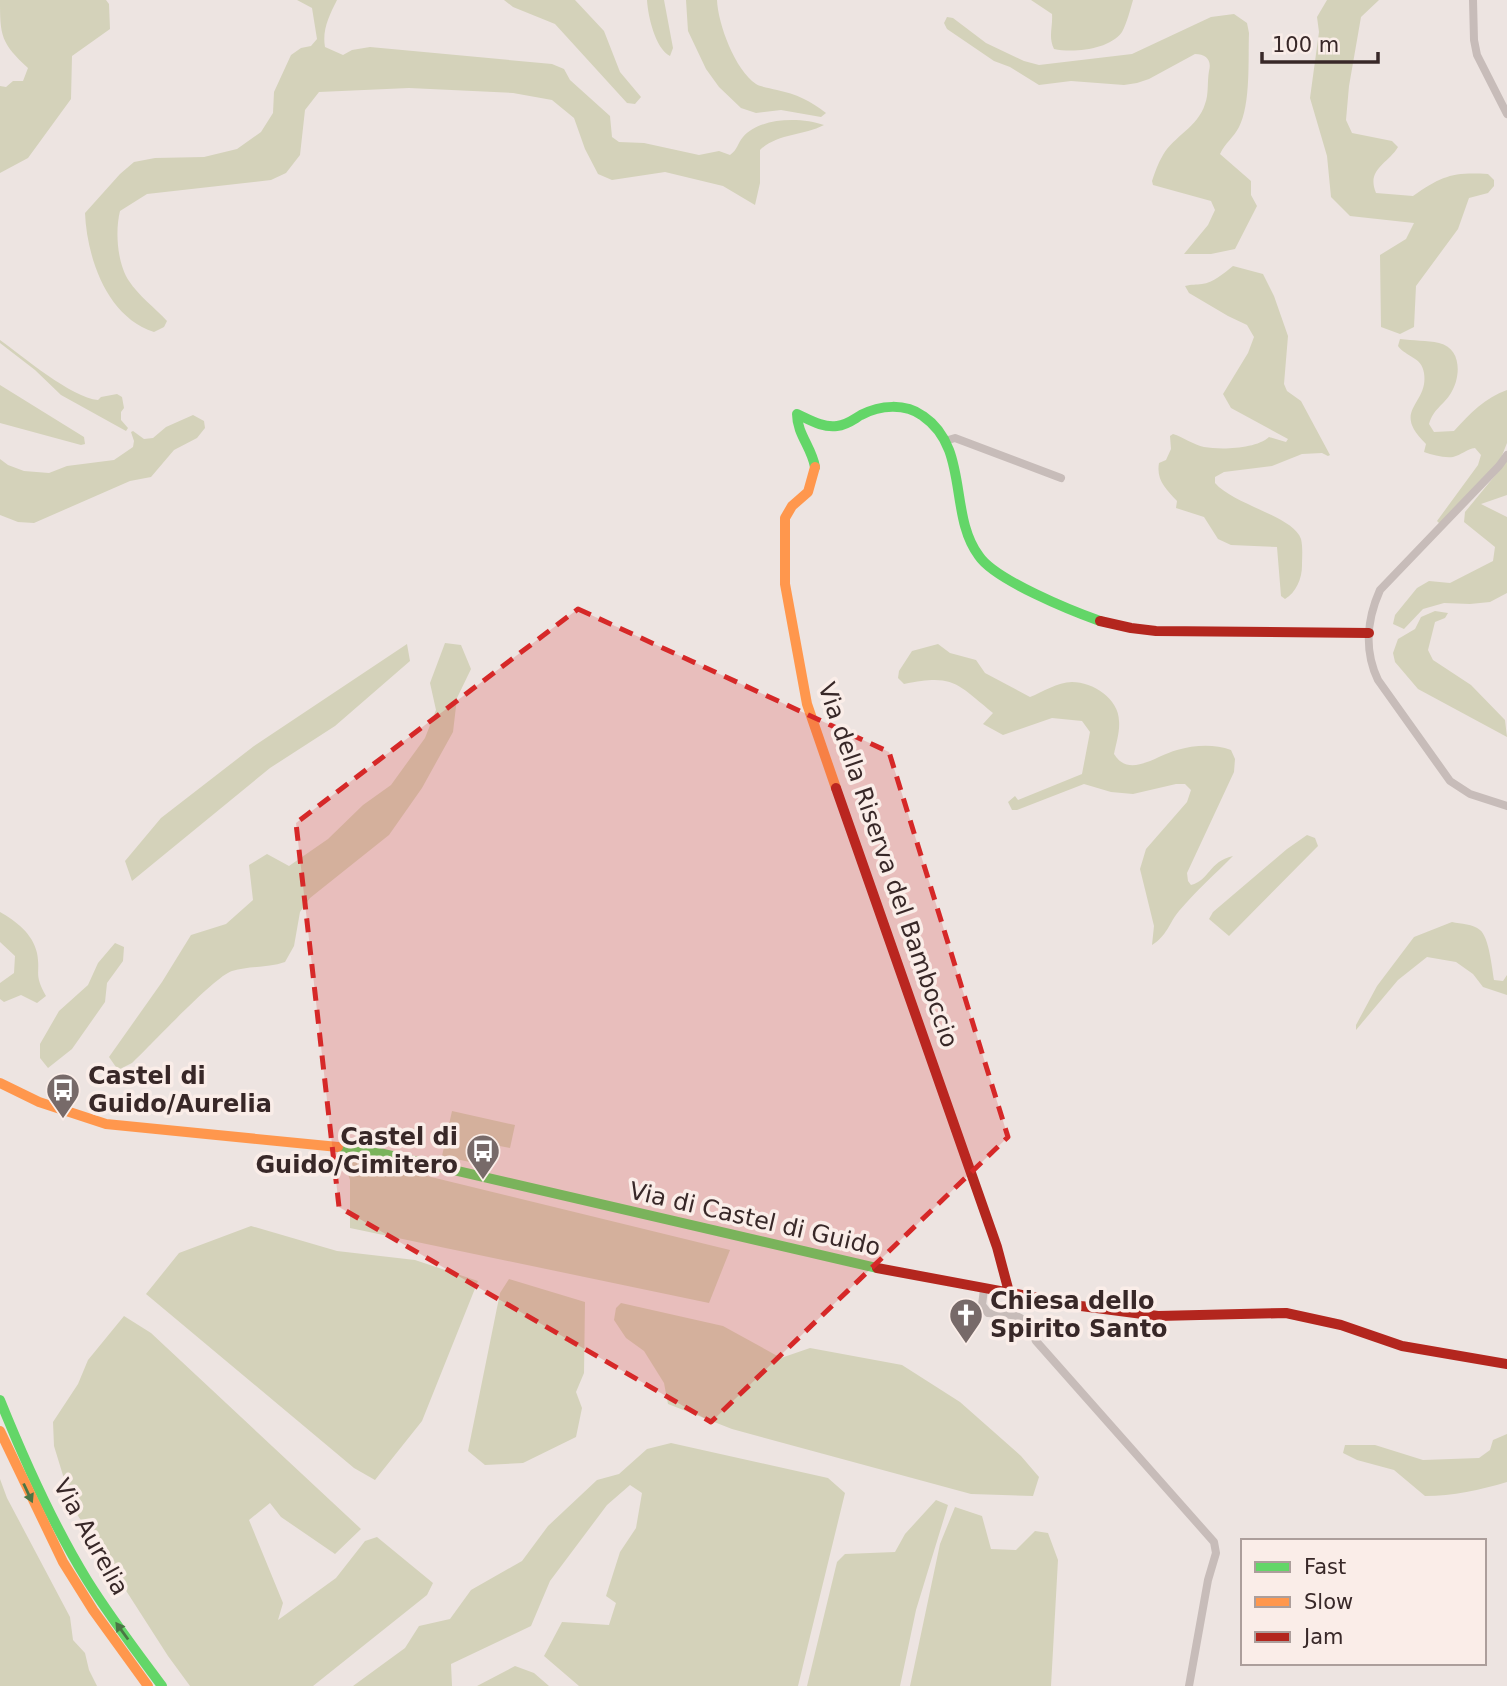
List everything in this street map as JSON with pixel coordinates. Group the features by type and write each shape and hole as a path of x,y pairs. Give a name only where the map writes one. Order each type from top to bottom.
{"main road":[{"name":"Via della Riserva del Bamboccio","path":"945,441 930,422 901,407 873,409 848,423 835,426 822,425 797,414 797,425 815,467 808,492 792,506 785,518 785,584 807,704 997,1247 1009,1292"},
{"path":"945,441 969,538 975,551 993,570 1028,589 1097,619 1126,628 1168,631 1368,633"},
{"name":"Via di Castel di Guido","path":"0,1083 39,1102 106,1124 309,1142 380,1153 884,1270 984,1289 1158,1316 1286,1313 1341,1325 1402,1346 1507,1364"},
{"name":"Via Aurelia","path":"0,1400 32,1476 74,1555 102,1603 162,1686"},
{"name":"Via Aurelia","path":"0,1431 64,1563 148,1686"}],"street":[{"path":"1473,0 1477,55 1507,114"},
{"path":"945,441 955,438 1061,478"},
{"path":"1507,454 1499,466 1380,590 1368,633 1370,657 1378,680 1442,771 1463,790 1507,806"},
{"path":"984,1289 982,1305 988,1313 1017,1315 1027,1320 1036,1341 1215,1544 1216,1553 1208,1580 1189,1686"}],"highlighted area":[{"path":"578,609 889,752 1008,1137 711,1422 339,1207 296,823"}],"shaded area":[{"path":"0,0 106,0 109,4 110,29 72,56 71,99 28,158 0,173 0,86 6,87 13,81 23,81 28,68 12,52 4,38"},
{"path":"297,0 337,0 325,29 324,41 325,47 343,55 352,50 370,47 552,64 564,69 570,80 610,116 612,137 619,142 644,143 699,155 719,151 730,155 750,130 770,122 793,120 824,125 775,140 760,150 760,183 755,205 723,186 665,172 612,180 598,174 585,149 574,118 552,100 513,93 409,88 319,92 305,110 300,155 286,173 271,180 147,194 120,211 118,247 125,274 137,291 167,321 164,327 154,332 138,324 112,300 95,266 85,213 134,162 155,158 204,157 237,149 261,132 273,113 274,92 291,55 301,48 311,46 317,39 312,8"},
{"path":"504,0 575,0 604,31 620,72 641,97 635,104 627,103 555,24 513,7"},
{"path":"647,0 664,0 673,48 670,56 656,39"},
{"path":"686,0 717,0 729,46 741,68 756,84 797,96 826,113 821,117 781,110 756,113 741,108 719,87 706,69 688,31"},
{"path":"1031,0 1133,0 1124,28 1116,38 1090,49 1071,51 1054,49 1051,36 1052,14"},
{"path":"1327,0 1379,0 1361,17 1346,120 1352,133 1392,141 1398,147 1376,172 1376,193 1413,196 1440,180 1465,174 1488,174 1494,180 1494,186 1488,193 1469,198 1458,229 1416,286 1414,327 1400,334 1381,327 1380,255 1406,239 1414,223 1350,216 1331,197 1327,156 1310,98 1319,32 1317,17"},
{"path":"1234,14 1247,23 1249,33 1247,94 1239,127 1220,154 1251,181 1251,195 1257,206 1235,249 1211,254 1184,254 1208,225 1215,210 1211,201 1153,185 1152,181 1168,148 1202,112 1210,67 1207,58 1195,54 1137,83 1124,85 1071,81 1039,85 1010,67 994,61 947,29 944,23 947,17 953,18 986,43 1039,65 1132,54 1211,17"},
{"path":"1233,266 1263,274 1288,336 1284,384 1287,391 1301,401 1330,455 1302,454 1272,466 1224,472 1215,477 1215,483 1224,491 1287,524 1301,539 1301,575 1298,585 1285,599 1281,596 1277,547 1231,545 1218,539 1204,517 1176,508 1177,501 1163,484 1158,469 1159,463 1166,460 1171,449 1170,436 1173,434 1211,448 1238,448 1256,444 1269,437 1286,442 1288,439 1231,408 1223,394 1248,353 1254,337 1247,325 1189,293 1185,286 1210,282"},
{"path":"1400,339 1439,343 1447,346 1456,357 1457,379 1451,393 1431,419 1429,424 1434,432 1454,431 1478,407 1507,390 1507,443 1499,463 1440,524 1437,521 1478,465 1481,455 1475,448 1453,457 1424,452 1426,444 1411,423 1413,407 1424,384 1423,368 1417,360 1401,350 1398,346"},
{"path":"0,340 48,375 87,398 98,400 117,394 122,397 124,408 121,420 128,428 126,431 61,395 35,370 0,343"},
{"path":"0,385 84,437 85,444 0,423"},
{"path":"193,415 204,421 205,428 197,438 174,450 151,477 130,481 34,523 18,522 0,515 0,459 24,471 49,473 67,466 114,460 133,447 131,432 144,439 153,438 166,427"},
{"path":"1507,461 1507,495 1481,504 1507,517 1507,593 1490,602 1444,603 1423,609 1404,629 1393,624 1395,615 1417,588 1429,581 1450,583 1493,561 1495,547 1464,522 1465,512"},
{"path":"1435,611 1448,613 1445,618 1435,622 1428,650 1433,660 1471,685 1505,720 1507,737 1418,689 1395,662 1393,653 1398,639 1415,629 1421,617"},
{"path":"445,643 461,645 471,669 457,698 453,732 422,788 389,835 310,898 300,912 294,946 285,962 238,969 224,976 197,998 132,1063 118,1070 109,1057 162,982 191,935 226,924 253,900 249,865 267,854 289,866 328,839 363,805 391,785 425,738 436,710 430,683"},
{"path":"407,644 410,661 335,726 270,768 132,881 125,861 161,818 254,746"},
{"path":"938,644 950,653 976,660 985,673 1030,697 1066,682 1088,685 1103,693 1118,713 1119,729 1114,754 1127,765 1144,763 1191,747 1211,746 1231,750 1235,759 1234,772 1187,873 1188,881 1191,885 1197,883 1219,862 1233,856 1185,904 1152,945 1154,926 1140,869 1146,849 1187,802 1191,790 1185,784 1176,784 1133,794 1111,792 1084,784 1012,810 1008,802 1015,796 1018,800 1082,774 1090,732 1082,721 1052,718 1003,735 983,724 993,713 962,688 934,680 904,684 898,678 899,671 912,651"},
{"path":"1307,835 1315,838 1318,846 1229,936 1209,919 1213,912"},
{"path":"0,912 23,929 35,946 38,978 46,996 37,1003 21,995 4,1002 0,999 0,983 14,973 15,956 0,942"},
{"path":"1452,922 1474,926 1480,930 1490,953 1494,980 1503,981 1507,975 1507,995 1483,987 1473,974 1456,962 1427,957 1398,980 1356,1030 1356,1025 1377,986 1414,937"},
{"path":"115,943 124,947 123,961 107,983 105,1002 72,1049 48,1068 40,1058 40,1044 59,1011 88,985 98,963"},
{"path":"452,1111 515,1125 510,1148 484,1143 479,1164 442,1156"},
{"path":"341,1155 730,1250 709,1303 350,1228 350,1180"},
{"path":"251,1226 337,1251 415,1260 478,1281 422,1421 375,1480 354,1468 146,1294 179,1253"},
{"path":"509,1279 585,1302 584,1373 576,1392 582,1408 576,1437 523,1463 485,1465 468,1451 500,1293"},
{"path":"621,1303 723,1326 781,1358 810,1348 902,1365 960,1402 1021,1456 1039,1477 1033,1496 971,1494 732,1429 668,1404 664,1383 644,1351 626,1338 614,1320 616,1308"},
{"path":"124,1316 151,1333 361,1529 335,1554 281,1517 270,1503 249,1520 283,1603 278,1620 336,1578 365,1541 377,1537 433,1583 427,1595 313,1686 190,1686 73,1508 54,1446 53,1422 78,1384 88,1360"},
{"path":"1507,1434 1507,1482 1446,1495 1425,1496 1394,1470 1357,1460 1343,1453 1345,1445 1375,1445 1423,1460 1479,1458 1490,1450 1493,1440"},
{"path":"671,1443 828,1478 845,1493 798,1686 579,1686 544,1656 562,1622 609,1625 616,1603 606,1596 620,1552 636,1528 642,1493 630,1485 607,1505 550,1581 531,1626 451,1664 452,1686 353,1686 405,1648 419,1626 450,1619 471,1590 522,1561 548,1526 597,1480 619,1474 647,1449"},
{"path":"0,1479 7,1498 70,1617 73,1640 85,1653 97,1686 0,1686"},
{"path":"936,1500 948,1505 916,1610 900,1686 807,1686 837,1562 845,1554 895,1552 905,1534"},
{"path":"955,1507 982,1516 991,1549 1016,1550 1035,1531 1048,1533 1058,1560 1051,1686 910,1686 940,1544"},
{"path":"515,1666 534,1673 549,1686 477,1686"}],"traffic: fast":[{"path":"815,467 799,428 797,414 832,426 844,424 884,407 900,407 916,412 938,430 947,446 964,521 979,556 1001,575 1017,584 1100,621"},
{"path":"338,1147 380,1153 877,1268"},
{"path":"0,1400 62,1537 123,1634 162,1686"}],"traffic: slow":[{"path":"815,467 808,492 792,506 785,518 785,584 807,704 836,788"},
{"path":"0,1083 39,1102 106,1124 338,1147"},
{"path":"0,1431 63,1562 93,1610 148,1686"}],"traffic: jam":[{"path":"1100,621 1156,631 1369,633"},
{"path":"836,788 997,1247 1009,1292"},
{"path":"877,1268 1081,1306 1158,1316 1286,1313 1341,1325 1402,1346 1507,1364"}],"place":[{"name":"Castel di Guido/Aurelia","path":"63,1120"},
{"name":"Castel di Guido/Cimitero","path":"483,1181"},
{"name":"Chiesa dello Spirito Santo","path":"966,1345"}]}
